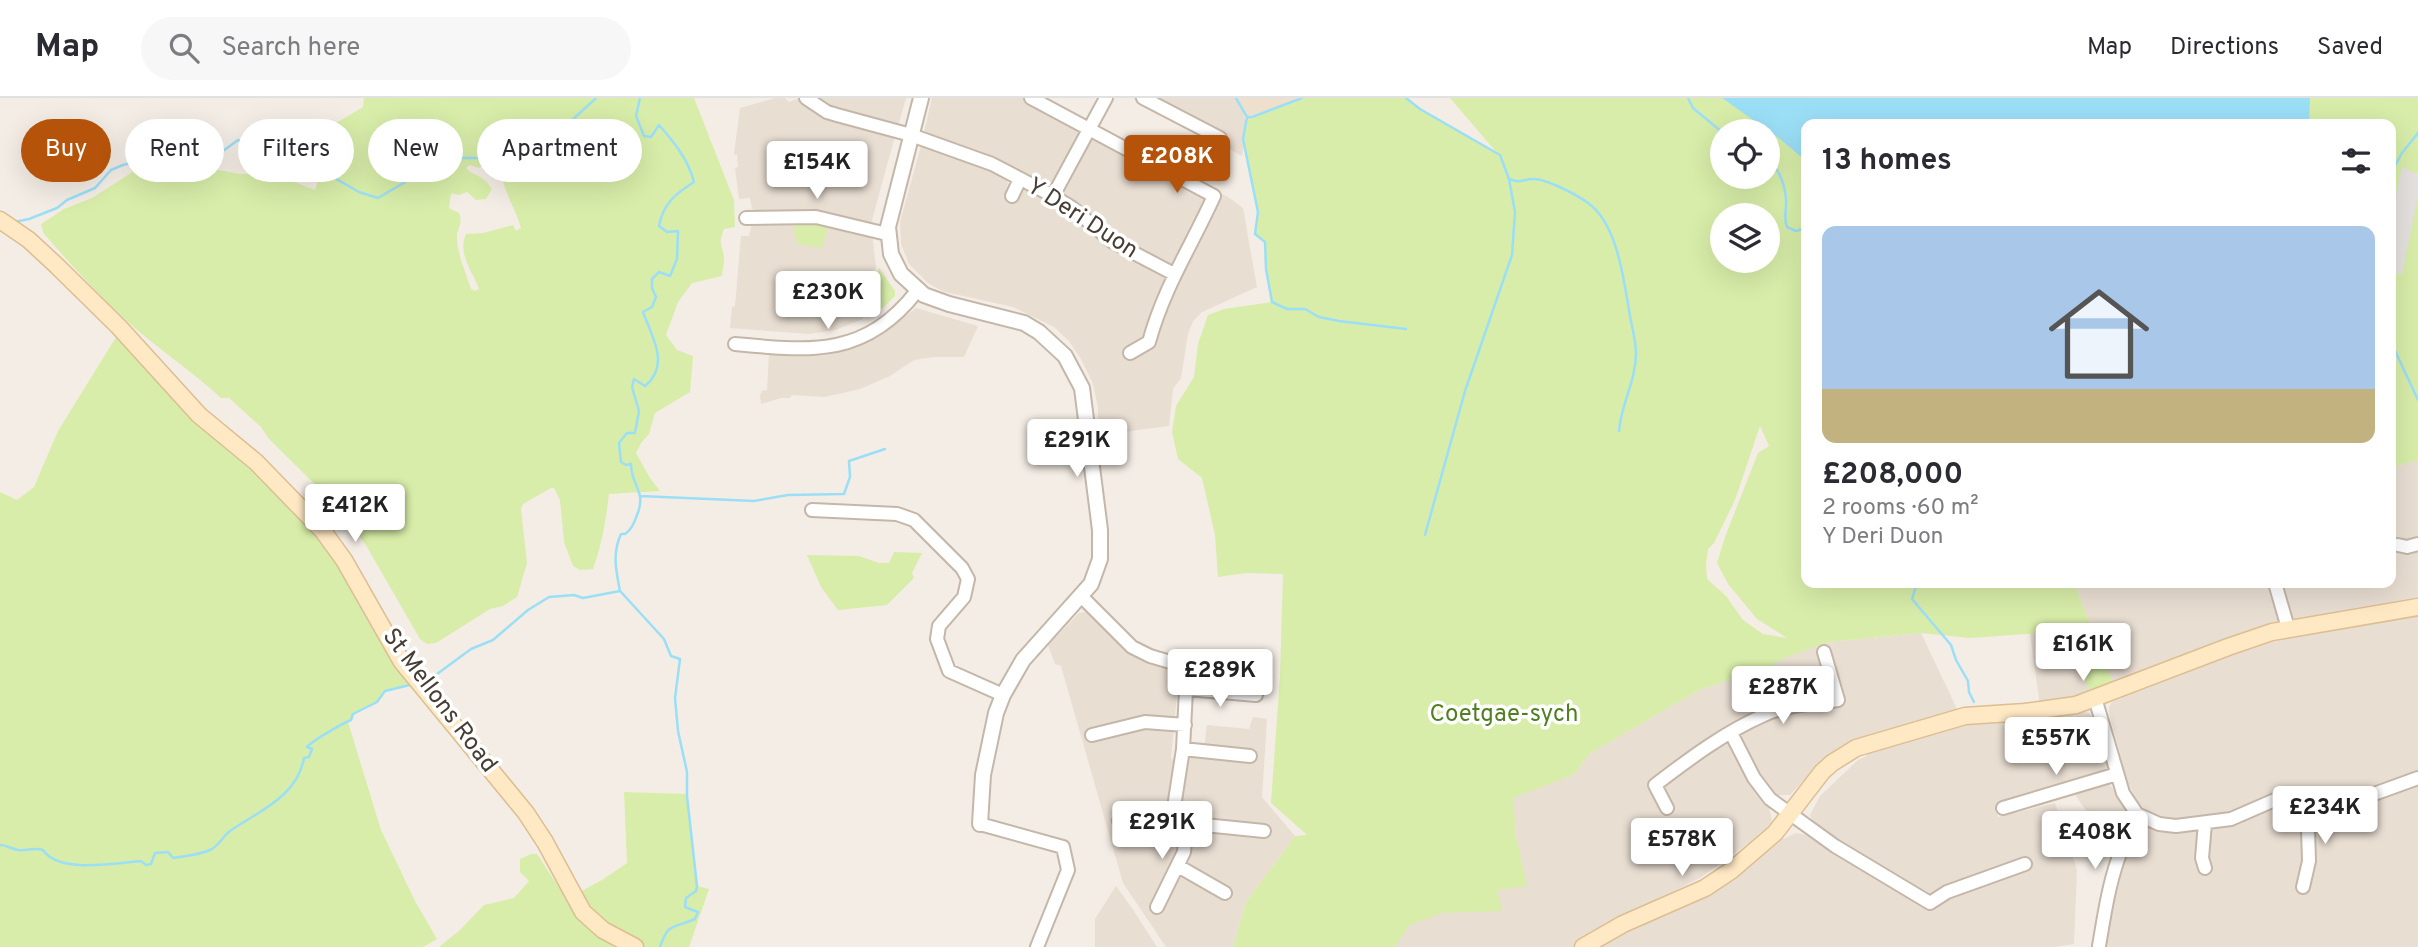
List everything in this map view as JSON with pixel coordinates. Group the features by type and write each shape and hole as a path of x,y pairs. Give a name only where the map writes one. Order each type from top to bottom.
{"main road":[{"name":"St Mellons Road","path":"0,220 29,240 57,266 127,336 199,415 256,462 323,531 344,560 402,662 526,813 583,912 603,930 635,947"},
{"path":"1583,947 1623,924 1705,888 1723,877 1776,833 1822,772 1856,748 1965,716 2054,709 2095,698 2228,647 2288,628 2418,607"}],"street":[{"name":"Y Deri Duon","path":"807,98 827,112 911,135 979,158 1053,196 1071,207 1113,242 1174,274"},
{"path":"921,98 887,234 895,264 917,290 935,300 1024,323 1052,342 1075,372 1083,397 1097,496 1101,549 1095,577 1083,597 1023,660 1003,695 996,713 983,775 980,824 1063,847 1068,870 1037,947"},
{"path":"1031,98 1214,197 1174,274 1157,313 1149,342 1130,353"},
{"path":"1053,196 1107,98"},
{"path":"1143,98 1220,138"},
{"path":"1168,110 1174,98"},
{"path":"1012,196 1020,179"},
{"path":"746,218 816,218 887,234"},
{"path":"734,344 800,349 825,348 849,342 885,323 899,312 917,290"},
{"path":"812,510 897,514 914,520 962,568 968,579 964,597 939,626 937,639 949,671 1003,695"},
{"path":"2398,545 2407,547 2418,544"},
{"path":"2276,588 2288,628"},
{"path":"1083,597 1132,647 1150,656 1184,666 1188,677 1185,725 1172,820"},
{"path":"1667,808 1655,785 1731,733 1765,714 1785,708 1838,701 1824,652"},
{"path":"1187,690 1256,695"},
{"path":"2095,698 2123,793 2137,814 2150,821 2168,825 2231,819 2277,799 2363,798 2418,778"},
{"path":"1092,735 1145,722 1185,725"},
{"path":"1731,733 1754,778 1770,799 1835,846 1930,903 1947,892 2025,864"},
{"path":"1183,750 1250,756"},
{"path":"2003,808 2117,775"},
{"path":"2303,887 2309,861 2307,798"},
{"path":"2099,946 2111,876 2119,858 2125,831 2137,814"},
{"path":"1119,821 1135,818 1172,820 1264,831"},
{"path":"1157,907 1184,852 1187,822"},
{"path":"2205,823 2202,858 2205,867"},
{"path":"1178,866 1225,892"}],"shaded area":[{"path":"775,98 785,98 789,102 797,99 895,136 871,224 848,220 825,211 755,210 752,209 750,198 739,199 735,168 738,167 737,155 734,154 740,108"},
{"path":"812,98 906,98 898,127 839,112"},
{"path":"932,98 1039,98 1228,197 1243,208 1257,287 1202,312 1193,321 1188,334 1181,378 1173,389 1169,426 1104,434 1098,431 1098,407 1093,384 1069,341 1054,327 1013,307 945,292 929,284 909,264 901,244 900,222 921,146 975,164 1007,180 1003,197 1013,202 1027,177 982,152 924,132"},
{"path":"1133,98 1239,98 1247,125 1242,156"},
{"path":"1237,98 1303,98 1247,117"},
{"path":"2402,167 2418,174 2418,196 2402,274 2396,274 2396,194"},
{"path":"794,220 821,248 829,223 872,234 876,267 863,319 835,330 809,334 730,328 732,307 735,306 741,236 749,236 752,224"},
{"path":"916,308 978,326 964,357 914,360 890,376 860,389 824,397 792,395 790,398 761,404 760,395 767,390 769,355 822,356 849,350 877,338"},
{"path":"2418,460 2418,602 2374,611 2301,618 2264,628 2217,641 2114,686 2076,588 2396,588 2396,467"},
{"path":"1086,612 1132,656 1154,664 1170,666 1179,673 1171,759 1187,762 1190,756 1203,757 1207,725 1249,729 1253,717 1267,719 1262,797 1295,836 1246,902 1233,947 1166,947 1123,883 1061,666 1055,664 1048,645 1079,613"},
{"path":"2418,616 2418,947 2097,947 2132,834 2150,813 2139,804 2128,783 2109,713 2112,702 2285,638"},
{"path":"2070,631 2090,694 2040,706 2030,634"},
{"path":"1921,633 1958,711 1865,736 1841,747 1815,768 1790,795 1778,795 1769,808 1772,820 1770,824 1700,878 1572,947 1383,947 1399,883 1501,911 1496,889 1526,886 1512,798 1575,774 1589,754 1699,690 1769,667 1781,659 1828,642"},
{"path":"2080,711 2089,713 2096,723 2107,771 2032,797 1999,803 1995,807 1998,817 2055,803 2077,870 2074,944 2056,947 1594,947 1730,878 1734,881 1783,839 1796,833 1806,835 1814,824 1810,815 1820,796 1858,760 1867,756 1866,752 1971,721"},
{"path":"2109,783 2126,809 2126,814 2114,850 2090,855 2084,835 2089,815 2074,793"},
{"path":"1116,886 1157,947 1095,947 1095,919"}],"green space":[{"path":"364,98 694,98 734,200 735,227 724,229 721,238 724,259 722,276 692,283 678,302 666,335 677,350 693,356 690,392 655,413 649,434 636,453 660,491 609,494 599,551 593,569 580,570 573,566 564,542 560,500 554,488 523,504 521,509 527,563 517,597 503,606 490,609 436,643 427,644 420,639 345,514 269,439 261,427 229,398 221,398 115,310 44,234 41,224 64,209 92,198 125,177 125,182 224,182 224,171 238,174 238,182 294,182 315,190 318,182 354,182 354,119 343,119 363,107","holes":["477,119 642,119 642,182 503,182 521,228 516,231 513,225 483,233 466,234 463,249 479,289 475,291 471,289 459,252 459,213 449,208 451,193 459,195 467,192 476,200 486,199 492,189 487,182 477,182 477,175 466,168 470,165 477,167"]},
{"name":"Coetgae-sych","path":"1302,98 1406,98 1420,109 1497,153 1450,98 2418,98 2418,460 2396,467 2396,119 1801,119 1801,588 2076,588 2114,686 2090,694 2069,631 1970,638 1921,633 1828,642 1782,659 1769,667 1699,690 1589,754 1575,774 1513,798 1516,836 1527,886 1497,890 1502,911 1442,913 1410,925 1394,947 1233,947 1246,902 1295,836 1307,835 1271,803 1280,676 1283,574 1246,573 1218,577 1215,535 1202,478 1178,459 1172,432 1176,406 1194,377 1198,344 1208,315 1224,309 1272,302 1265,243 1255,234 1256,200 1244,140 1247,117","holes":["1760,426 1769,446 1758,453 1717,563 1728,584 1757,619 1787,638 1763,634 1743,620 1726,596 1707,579 1708,549 1714,543 1735,500"]},
{"path":"794,220 829,223 822,248 799,244 795,240"},
{"path":"879,268 895,291 895,296 884,307 866,317"},
{"path":"118,334 266,479 330,548 412,684 385,691 377,702 353,714 348,722 381,830 415,901 437,939 423,947 0,947 0,492 17,500 34,487 58,431"},
{"path":"894,552 922,553 912,573 914,578 887,605 838,610 821,587 807,555 859,556 879,563 889,563"},
{"path":"624,792 687,794 697,886 709,889 689,947 645,947 636,943 589,914 578,893 627,863"},
{"path":"537,854 575,912 621,947 439,947 484,905 514,898 529,881 520,872 520,859"}],"water":[{"path":"1722,98 2310,98 2309,119 1801,119 1801,157 1780,139 1780,119 1752,119"}],"waterway":[{"path":"14,222 57,208 67,200 95,188 111,170 123,165 154,157 219,154 238,140 331,176 359,192 378,198 446,158 489,158 537,135 557,134 596,98"},
{"path":"423,680 433,677 471,649 493,640 528,610 549,597 574,595 583,598 620,591 616,548 621,534 625,534 634,523 640,500 631,464 621,462 619,443 627,433 635,433 639,411 632,387 634,379 645,386 657,369 655,342 643,312 652,307 656,297 652,279 659,272 670,276 677,259 678,231 667,232 659,226 661,218 671,200 694,182 684,158 659,125 651,137 644,136 636,116 640,98"},
{"path":"1236,98 1247,117 1302,98"},
{"path":"1406,98 1420,109 1500,155 1509,179 1515,212 1512,255 1465,391 1425,535"},
{"path":"1688,98 1693,108 1710,122"},
{"path":"1247,117 1243,139 1258,212 1255,234 1265,242 1266,269 1272,302 1287,309 1305,309 1319,317 1406,329"},
{"path":"2396,164 2418,133"},
{"path":"1780,176 1784,187 1787,227 1796,231 1801,230"},
{"path":"1509,179 1540,180 1577,196 1598,212 1613,239 1622,271 1636,353 1634,373 1622,411 1619,431"},
{"path":"2396,353 2418,400"},
{"path":"640,496 754,501 788,495 844,494 850,477 849,461 885,449"},
{"path":"1915,588 1912,599 1951,645 1968,681 1974,702"},
{"path":"621,592 664,639 671,656 680,659 675,698 678,731 687,772 697,886 696,891 686,898 685,907 698,912 695,919 669,929 660,947"},
{"path":"0,845 18,850 40,849 61,862 74,865 141,861 146,865 151,864 155,853 168,852 173,858 206,852 230,831 285,793 300,772 304,758 309,757 312,749 307,747 310,744 351,720 353,714 377,702 385,691 414,684"}]}
